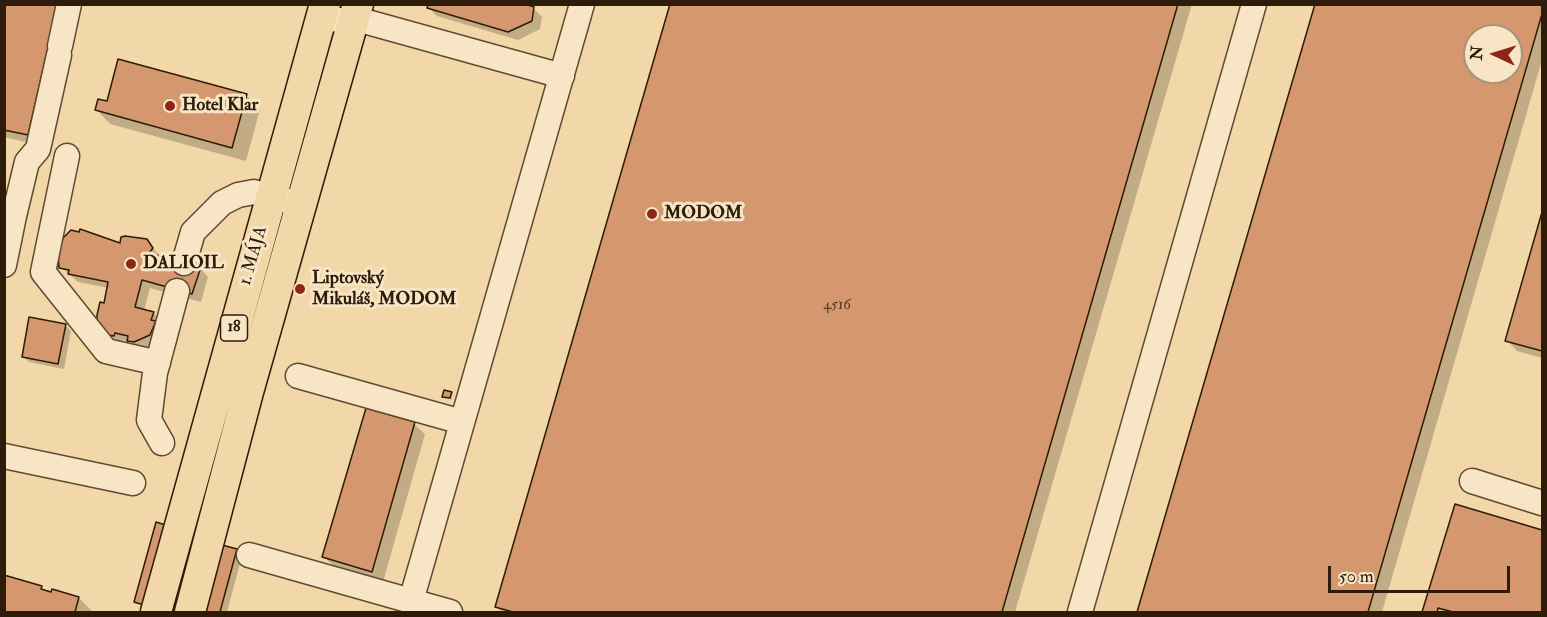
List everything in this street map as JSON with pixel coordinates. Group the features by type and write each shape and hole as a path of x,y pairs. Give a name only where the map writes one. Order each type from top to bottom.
{"main road":[{"name":"1. MÁJA","path":"190,612 356,12"},
{"name":"1. MÁJA","path":"156,612 323,13"}],"lane":[{"path":"4,265 9,215 27,162 38,149 69,4"},
{"path":"411,601 582,4"},
{"path":"1080,612 1254,4"},
{"path":"323,13 356,12 562,76"},
{"path":"66,156 43,272 48,280 58,287 106,351 158,363"},
{"path":"184,263 193,232 214,209 238,195 254,192 302,204"},
{"path":"162,443 149,420 158,363 177,291"},
{"path":"298,376 462,422"},
{"path":"4,456 133,483"},
{"path":"1472,481 1542,503"},
{"path":"249,555 450,612"}],"building":[{"path":"4,4 58,4 28,135 4,130"},
{"path":"428,4 525,4 534,7 532,21 508,32 427,8"},
{"path":"670,4 1178,4 1002,612 513,612 495,607"},
{"path":"1315,4 1542,4 1542,14 1523,79 1523,24 1463,24 1463,84 1522,84 1368,612 1137,612"},
{"name":"Hotel Klar","path":"118,59 247,94 232,148 95,110 98,99 107,101"},
{"path":"1542,212 1542,351 1505,341"},
{"path":"80,229 120,243 121,237 125,236 147,239 153,248 149,253 201,267 192,294 142,280 135,307 154,312 151,320 156,321 150,335 134,342 127,341 128,336 115,333 114,336 108,335 97,322 97,315 100,302 104,303 108,282 68,274 69,270 59,268 58,254 63,238 71,230 79,232"},
{"path":"29,317 66,324 58,364 22,357"},
{"path":"444,390 452,392 450,398 442,397"},
{"path":"366,408 415,422 372,572 322,557"},
{"path":"1455,504 1542,530 1542,612 1453,612 1438,608 1437,612 1422,612"},
{"path":"156,522 169,526 147,606 134,602"},
{"path":"222,545 237,549 220,612 204,612"},
{"path":"4,575 42,586 41,589 51,592 52,589 79,597 75,612 4,612"}],"place":[{"name":"Hotel Klar","path":"170,106"},
{"name":"MODOM","path":"652,214"},
{"name":"DALIOIL","path":"131,264"},
{"name":"Liptovský Mikuláš, MODOM","path":"300,289"}]}
